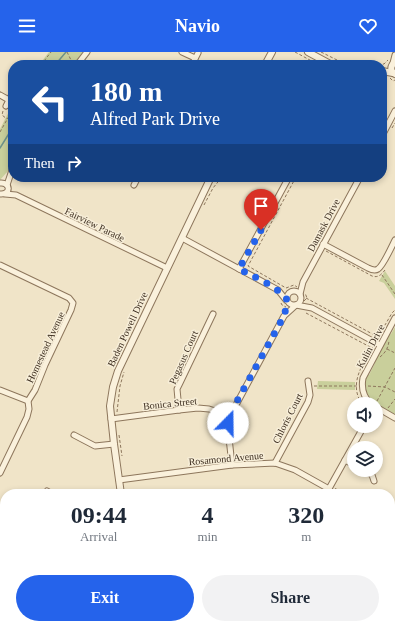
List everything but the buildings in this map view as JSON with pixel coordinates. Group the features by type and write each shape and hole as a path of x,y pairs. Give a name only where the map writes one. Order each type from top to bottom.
{"street":[{"path":"78,60 87,52"},
{"path":"182,52 195,58 198,53"},
{"path":"308,52 323,60"},
{"path":"394,61 391,70 394,74"},
{"path":"6,106 8,102"},
{"path":"387,126 395,111"},
{"path":"8,174 0,183 4,183 8,186"},
{"path":"2,195 8,191 9,182"},
{"name":"Baden Powell Drive","path":"120,489 114,444 114,419 110,406 118,371 209,182"},
{"path":"239,269 287,182"},
{"name":"Damask Drive","path":"301,293 303,282 357,182"},
{"name":"Fairview Parade","path":"8,186 16,195 167,268"},
{"name":"Fairview Parade","path":"2,195 16,195"},
{"path":"182,238 278,290 291,305 312,308 378,344"},
{"path":"323,244 368,268 375,270 382,265 395,240"},
{"name":"Homestead Avenue","path":"0,265 69,298 73,303 35,390 28,401 29,409 27,417 1,467 0,473"},
{"path":"278,290 301,293 312,308"},
{"path":"232,465 228,428 230,416 284,316 287,295 292,291"},
{"path":"284,316 300,302 301,293"},
{"name":"Pegasus Court","path":"179,410 177,390 213,314"},
{"name":"Kulin Drive","path":"360,386 378,344 395,318"},
{"name":"Chloris Court","path":"274,463 308,402 310,395 309,383"},
{"path":"360,386 365,397"},
{"path":"0,390 28,401"},
{"name":"Bonica Street","path":"114,419 198,408 209,409 230,416"},
{"path":"383,411 395,418"},
{"path":"329,489 360,433"},
{"path":"74,435 95,446 114,444"},
{"name":"Rosamond Avenue","path":"119,480 232,465 274,463 295,470 329,489"}],"path":[{"path":"45,60 51,52"},
{"path":"295,52 310,60"},
{"path":"321,52 337,60"},
{"path":"387,60 390,57 394,61"},
{"path":"0,132 7,119 2,115 6,106"},
{"path":"203,208 212,188 217,182"},
{"path":"293,182 248,266 286,288 294,285 301,293 378,337 395,310"},
{"path":"382,275 395,294"},
{"path":"301,310 372,348 378,344"},
{"path":"387,349 395,353"},
{"path":"380,397 395,368"},
{"path":"114,419 120,386 125,370"},
{"path":"309,383 385,387 395,392"},
{"path":"388,408 395,399"},
{"path":"118,430 122,458"}],"green space":[{"path":"49,52 83,52 77,60 43,60"},
{"path":"8,114 8,171 0,180 0,129"},
{"path":"385,271 395,286 395,299 384,283 379,281"},
{"path":"395,327 395,415 383,409 383,397 368,397 365,392 366,375 369,375 388,335 391,334"},
{"path":"318,381 355,382 355,390 317,389"}],"waterway":[{"path":"59,60 66,52"},
{"path":"0,148 8,135"}],"route":[{"path":"228,423 236,403 284,316 287,302 278,290 239,269 261,230"}]}
